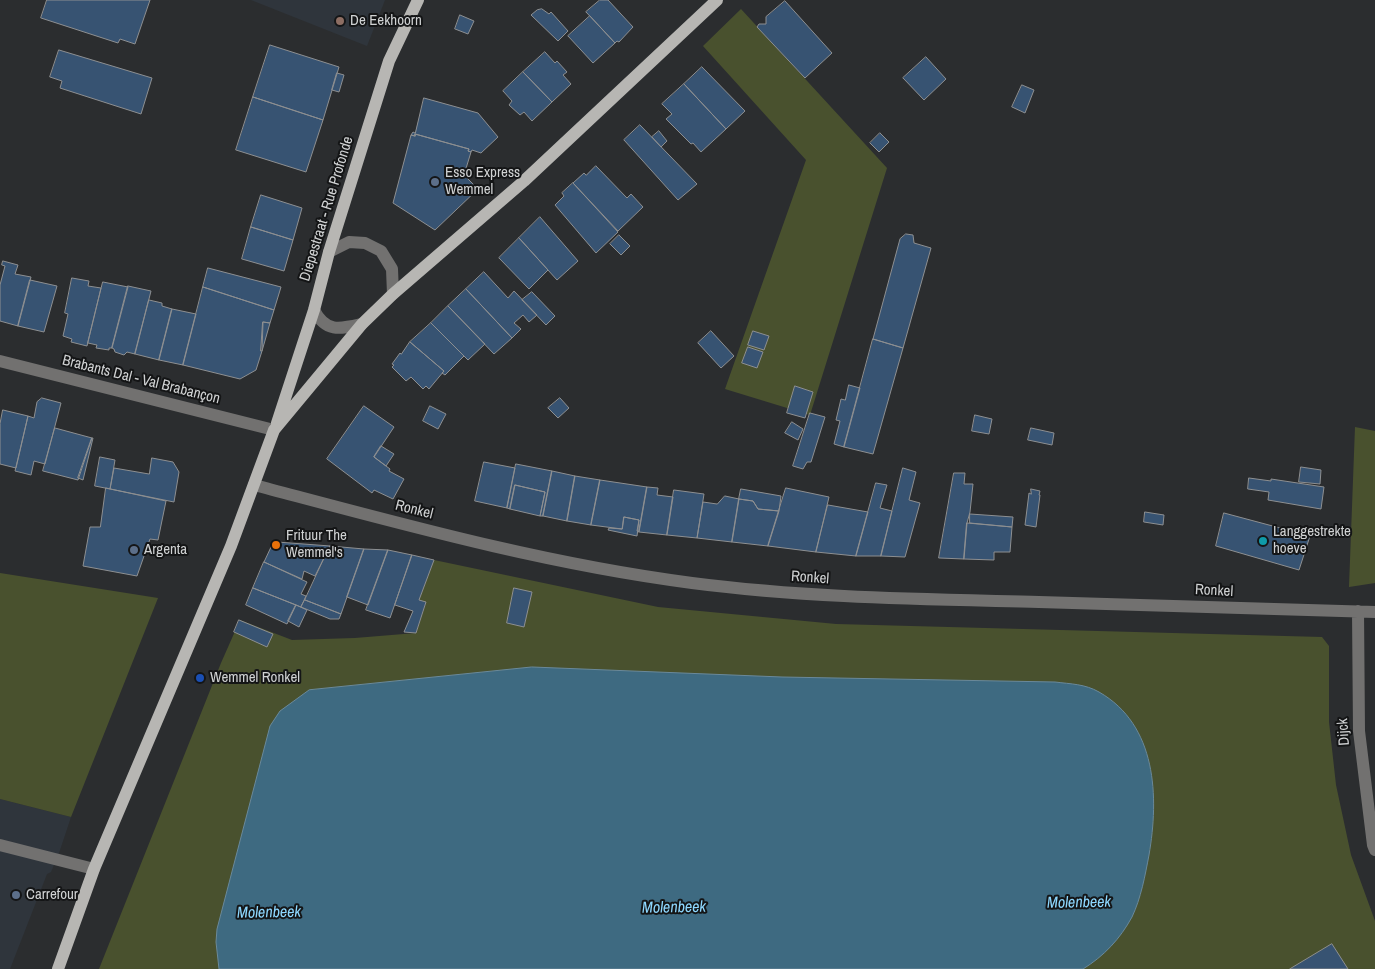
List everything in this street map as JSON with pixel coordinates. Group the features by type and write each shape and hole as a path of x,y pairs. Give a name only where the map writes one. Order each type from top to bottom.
{"main road":[{"name":"Diepestraat - Rue Profonde","path":"58,969 94,869 231,546 254,485 314,310 329,252 390,60 418,0"},
{"path":"274,430 362,324 393,294 524,181 717,0"}],"street":[{"path":"329,252 349,242 365,243 381,251 392,269 393,294"},
{"path":"314,310 319,320 333,328 344,328 362,324"},
{"name":"Brabants Dal - Val Brabançon","path":"0,361 274,430"},
{"name":"Ronkel","path":"254,485 509,550 607,570 692,583 827,595 923,600 1375,612"},
{"name":"Dijck","path":"1358,611 1358,731 1375,850"},
{"path":"0,845 94,869"}],"shaded area":[{"name":"De Eekhoorn","path":"251,0 385,0 367,46"},
{"name":"Carrefour","path":"0,799 71,817 59,853 51,872 47,874 10,969 0,969"}],"green space":[{"path":"741,9 887,168 810,415 725,389 806,160 703,46"},
{"path":"1355,427 1375,431 1375,583 1349,587"},
{"path":"434,560 658,607 836,624 1322,637 1329,646 1329,722 1336,785 1351,855 1375,921 1375,969 99,969 221,663 240,620 292,640 355,638 416,633 426,603 419,600"},
{"path":"0,573 158,598 71,817 0,799"}],"water":[{"name":"Molenbeek","path":"532,667 782,677 1055,682 1094,689 1118,706 1133,723 1143,743 1150,764 1154,810 1152,833 1144,879 1135,910 1117,940 1105,953 1083,969 219,969 216,942 217,929 270,726 280,711 309,690"}],"building":[{"path":"47,0 150,0 135,44 120,39 118,43 41,18"},
{"path":"600,0 608,0 633,27 619,42 615,43 586,12"},
{"path":"785,1 832,53 805,78 757,27 759,24 766,24 766,17"},
{"path":"542,9 549,14 551,12 568,31 558,41 531,15 537,10"},
{"path":"460,15 474,21 468,34 455,29"},
{"path":"590,16 615,43 593,63 568,36"},
{"path":"270,45 339,67 323,120 253,97"},
{"path":"59,50 152,78 141,114 60,88 62,81 50,77"},
{"path":"545,52 567,72 563,75 571,84 552,102 523,72"},
{"path":"926,57 946,79 924,100 903,78"},
{"path":"702,67 745,111 726,129 684,84"},
{"path":"523,72 552,102 532,121 524,112 520,115 509,105 512,101 503,91"},
{"path":"337,73 344,75 339,92 332,90"},
{"path":"684,84 726,129 701,152 666,119 672,114 662,104"},
{"path":"1022,85 1034,90 1025,113 1012,107"},
{"path":"253,97 323,120 306,172 236,150"},
{"path":"424,98 478,113 498,137 481,153 472,150 471,152 468,151 469,149 415,134 415,136 411,135 413,132 415,133"},
{"path":"640,125 697,184 678,200 624,140"},
{"path":"659,131 667,141 661,147 652,137"},
{"path":"880,133 889,142 879,152 870,143"},
{"name":"Esso Express Wemmel","path":"415,134 469,149 468,151 471,152 464,175 478,189 435,230 393,203 411,135 415,136"},
{"path":"596,166 627,198 631,194 643,207 618,231 573,183 584,173 586,175"},
{"path":"573,183 618,232 596,253 555,205 564,196 562,193"},
{"path":"261,195 302,208 293,240 251,227"},
{"path":"540,217 578,261 557,280 519,238"},
{"path":"251,227 293,240 284,271 242,259"},
{"path":"906,234 913,235 914,243 931,248 903,348 873,339 900,239"},
{"path":"619,235 630,246 621,255 610,244"},
{"path":"519,238 548,270 529,289 499,258"},
{"path":"3,261 18,265 15,274 31,277 18,326 0,321 0,285 5,266 2,265"},
{"path":"208,268 281,287 274,310 203,287"},
{"path":"484,272 508,298 514,291 537,315 529,322 523,315 514,323 521,329 512,338 466,289"},
{"path":"72,278 89,281 88,286 101,288 87,346 71,342 72,339 63,336 68,314 65,313"},
{"path":"30,280 57,286 44,332 18,326"},
{"path":"103,282 128,287 112,348 109,348 109,350 96,348 97,345 88,343"},
{"path":"128,286 151,291 135,354 127,352 124,355 115,352 112,348"},
{"path":"203,287 274,310 270,323 263,322 262,351 256,370 240,379 183,365"},
{"path":"466,289 512,338 494,354 448,306"},
{"path":"532,292 555,316 546,325 522,300"},
{"path":"149,300 162,303 162,306 172,309 159,360 135,354"},
{"path":"448,306 485,344 468,360 431,323"},
{"path":"172,309 196,314 183,365 159,360"},
{"path":"263,322 270,323 261,351"},
{"path":"431,323 464,356 445,375 442,373 444,371 410,342"},
{"path":"711,331 734,356 721,368 698,343"},
{"path":"753,331 769,336 764,350 748,345"},
{"path":"873,339 903,348 873,454 844,447"},
{"path":"410,342 444,371 429,389 426,386 423,389 411,377 406,381 392,367 394,365 392,364"},
{"path":"748,347 763,352 757,368 742,363"},
{"path":"849,385 860,388 844,447 834,444 840,421 836,420 841,399 845,400"},
{"path":"795,386 813,392 805,418 787,413"},
{"path":"42,398 61,403 45,464 34,461 31,475 15,471 28,416 34,418 37,402"},
{"path":"560,398 569,408 558,418 548,408"},
{"path":"364,406 394,427 374,457 390,469 389,471 404,479 393,499 374,490 372,493 327,459"},
{"path":"430,406 446,414 438,429 423,421"},
{"path":"3,410 28,416 16,468 0,464 0,424"},
{"path":"810,413 825,417 811,462 807,462 803,469 793,466"},
{"path":"975,415 992,419 989,434 972,431"},
{"path":"792,422 803,429 798,440 785,433"},
{"path":"55,428 92,438 78,480 43,471"},
{"path":"1031,428 1054,433 1052,445 1028,440"},
{"path":"93,438 83,480 78,478"},
{"path":"381,446 394,454 386,466 374,457"},
{"path":"100,457 115,460 110,489 95,486"},
{"path":"152,458 173,462 179,472 174,502 110,489 114,468 149,474"},
{"path":"484,462 515,468 507,508 475,501"},
{"path":"516,464 552,471 543,516 540,516 545,492 515,485 510,509 507,508"},
{"path":"1301,467 1321,470 1320,484 1299,482"},
{"path":"903,468 916,472 909,500 920,503 905,557 881,556"},
{"path":"552,471 575,476 567,521 543,516"},
{"path":"954,473 965,473 964,484 973,484 964,559 939,558"},
{"path":"575,476 600,480 591,525 567,521"},
{"path":"1249,478 1271,481 1271,479 1324,487 1321,509 1268,500 1269,492 1248,489"},
{"path":"600,480 647,487 639,532 637,531 639,520 624,517 622,529 591,525"},
{"path":"876,483 887,485 880,508 892,511 881,556 856,556"},
{"path":"515,485 545,492 540,516 510,509"},
{"path":"647,487 658,488 657,495 673,497 667,535 639,532"},
{"path":"106,488 166,501 158,540 150,539 137,576 83,566 90,527 100,527"},
{"path":"786,488 829,497 816,552 768,546"},
{"path":"741,489 781,496 779,511 758,509 753,501 739,499"},
{"path":"1031,489 1040,491 1036,527 1025,525"},
{"path":"674,490 704,494 697,538 667,535"},
{"path":"725,496 739,499 732,542 697,538 703,502 717,504"},
{"path":"739,499 753,501 758,509 779,511 768,546 732,542"},
{"path":"828,505 868,512 856,556 816,552"},
{"path":"1145,512 1164,515 1163,525 1144,522"},
{"name":"Langgestrekte hoeve","path":"1224,513 1310,536 1299,570 1216,546"},
{"path":"970,514 1013,517 1012,527 970,523"},
{"path":"624,517 639,520 637,536 608,530 609,528 622,529"},
{"path":"967,523 1012,527 1010,552 994,552 994,560 964,559"},
{"path":"277,542 330,546 315,576 304,571 302,579 264,562 272,545"},
{"path":"330,546 364,549 341,614 305,600"},
{"path":"364,549 388,550 368,605 347,597"},
{"path":"388,550 412,555 390,618 366,610"},
{"path":"412,555 434,560 419,600 426,602 416,633 404,632 413,611 395,605"},
{"path":"264,562 307,582 301,594 306,596 301,607 253,588"},
{"path":"253,588 296,605 287,624 246,605"},
{"path":"514,588 532,592 524,627 507,623"},
{"path":"305,600 341,614 339,619 330,619 301,607"},
{"path":"296,605 307,610 299,627 288,621"},
{"path":"239,620 273,634 267,647 234,632"},
{"path":"1332,944 1348,969 1290,969"}],"place":[{"name":"De Eekhoorn","path":"340,21"},
{"name":"Esso Express Wemmel","path":"435,182"},
{"name":"Langgestrekte hoeve","path":"1263,541"},
{"name":"Frituur The Wemmel's","path":"276,545"},
{"name":"Argenta","path":"134,550"},
{"name":"Wemmel Ronkel","path":"200,678"},
{"name":"Carrefour","path":"16,895"}]}
